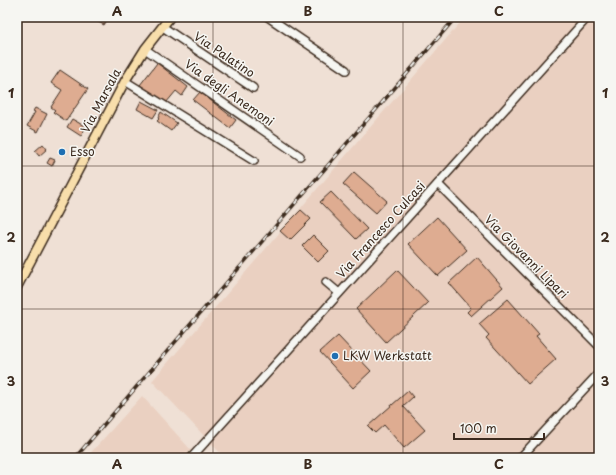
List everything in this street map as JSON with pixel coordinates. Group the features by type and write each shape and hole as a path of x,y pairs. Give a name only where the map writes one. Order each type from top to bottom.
{"main road":[{"name":"Via Marsala","path":"17,287 125,81 145,49 170,17"}],"street":[{"path":"268,17 346,70"},
{"name":"Via Francesco Culcasi","path":"191,458 588,17"},
{"name":"Via Palatino","path":"163,27 253,88"},
{"name":"Via degli Anemoni","path":"145,49 300,156"},
{"path":"125,81 254,161"},
{"name":"Via Giovanni Lipari","path":"438,184 599,346"},
{"path":"326,282 339,294"},
{"path":"520,458 599,373"}],"shaded area":[{"path":"465,17 599,17 599,458 225,458 152,381"},
{"path":"142,396 191,450 184,458 86,458"}],"building":[{"path":"89,17 109,17 104,25"},
{"path":"157,63 188,87 182,96 176,91 166,103 140,85"},
{"path":"60,70 88,89 66,121 53,112 55,110 51,107 62,90 51,83"},
{"path":"200,92 236,120 230,128 193,100"},
{"path":"141,101 158,110 153,118 137,109"},
{"path":"35,108 47,114 38,132 27,126 35,112 33,111"},
{"path":"161,112 177,123 171,131 157,121"},
{"path":"72,119 86,127 81,136 67,127"},
{"path":"43,144 47,149 39,156 35,151"},
{"path":"50,158 55,160 52,166 47,163"},
{"path":"354,172 387,201 376,213 343,184"},
{"path":"331,192 367,229 356,239 320,202"},
{"path":"301,210 311,219 290,240 280,231"},
{"path":"437,217 467,250 438,276 408,244"},
{"path":"313,235 329,251 318,262 302,246"},
{"path":"477,257 503,287 471,316 467,312 471,308 449,283"},
{"path":"397,270 428,303 386,342 356,309"},
{"path":"508,299 539,334 536,336 556,359 528,384 486,338 489,335 479,324"},
{"path":"338,336 371,371 353,388 320,352"},
{"path":"408,391 413,397 403,406 425,430 404,448 384,425 375,433 368,426"},
{"path":"599,416 599,426 594,421"}],"railway":[{"path":"75,458 456,17"}],"place":[{"name":"Esso","path":"62,152"},
{"name":"LKW Werkstatt","path":"335,356"}]}
